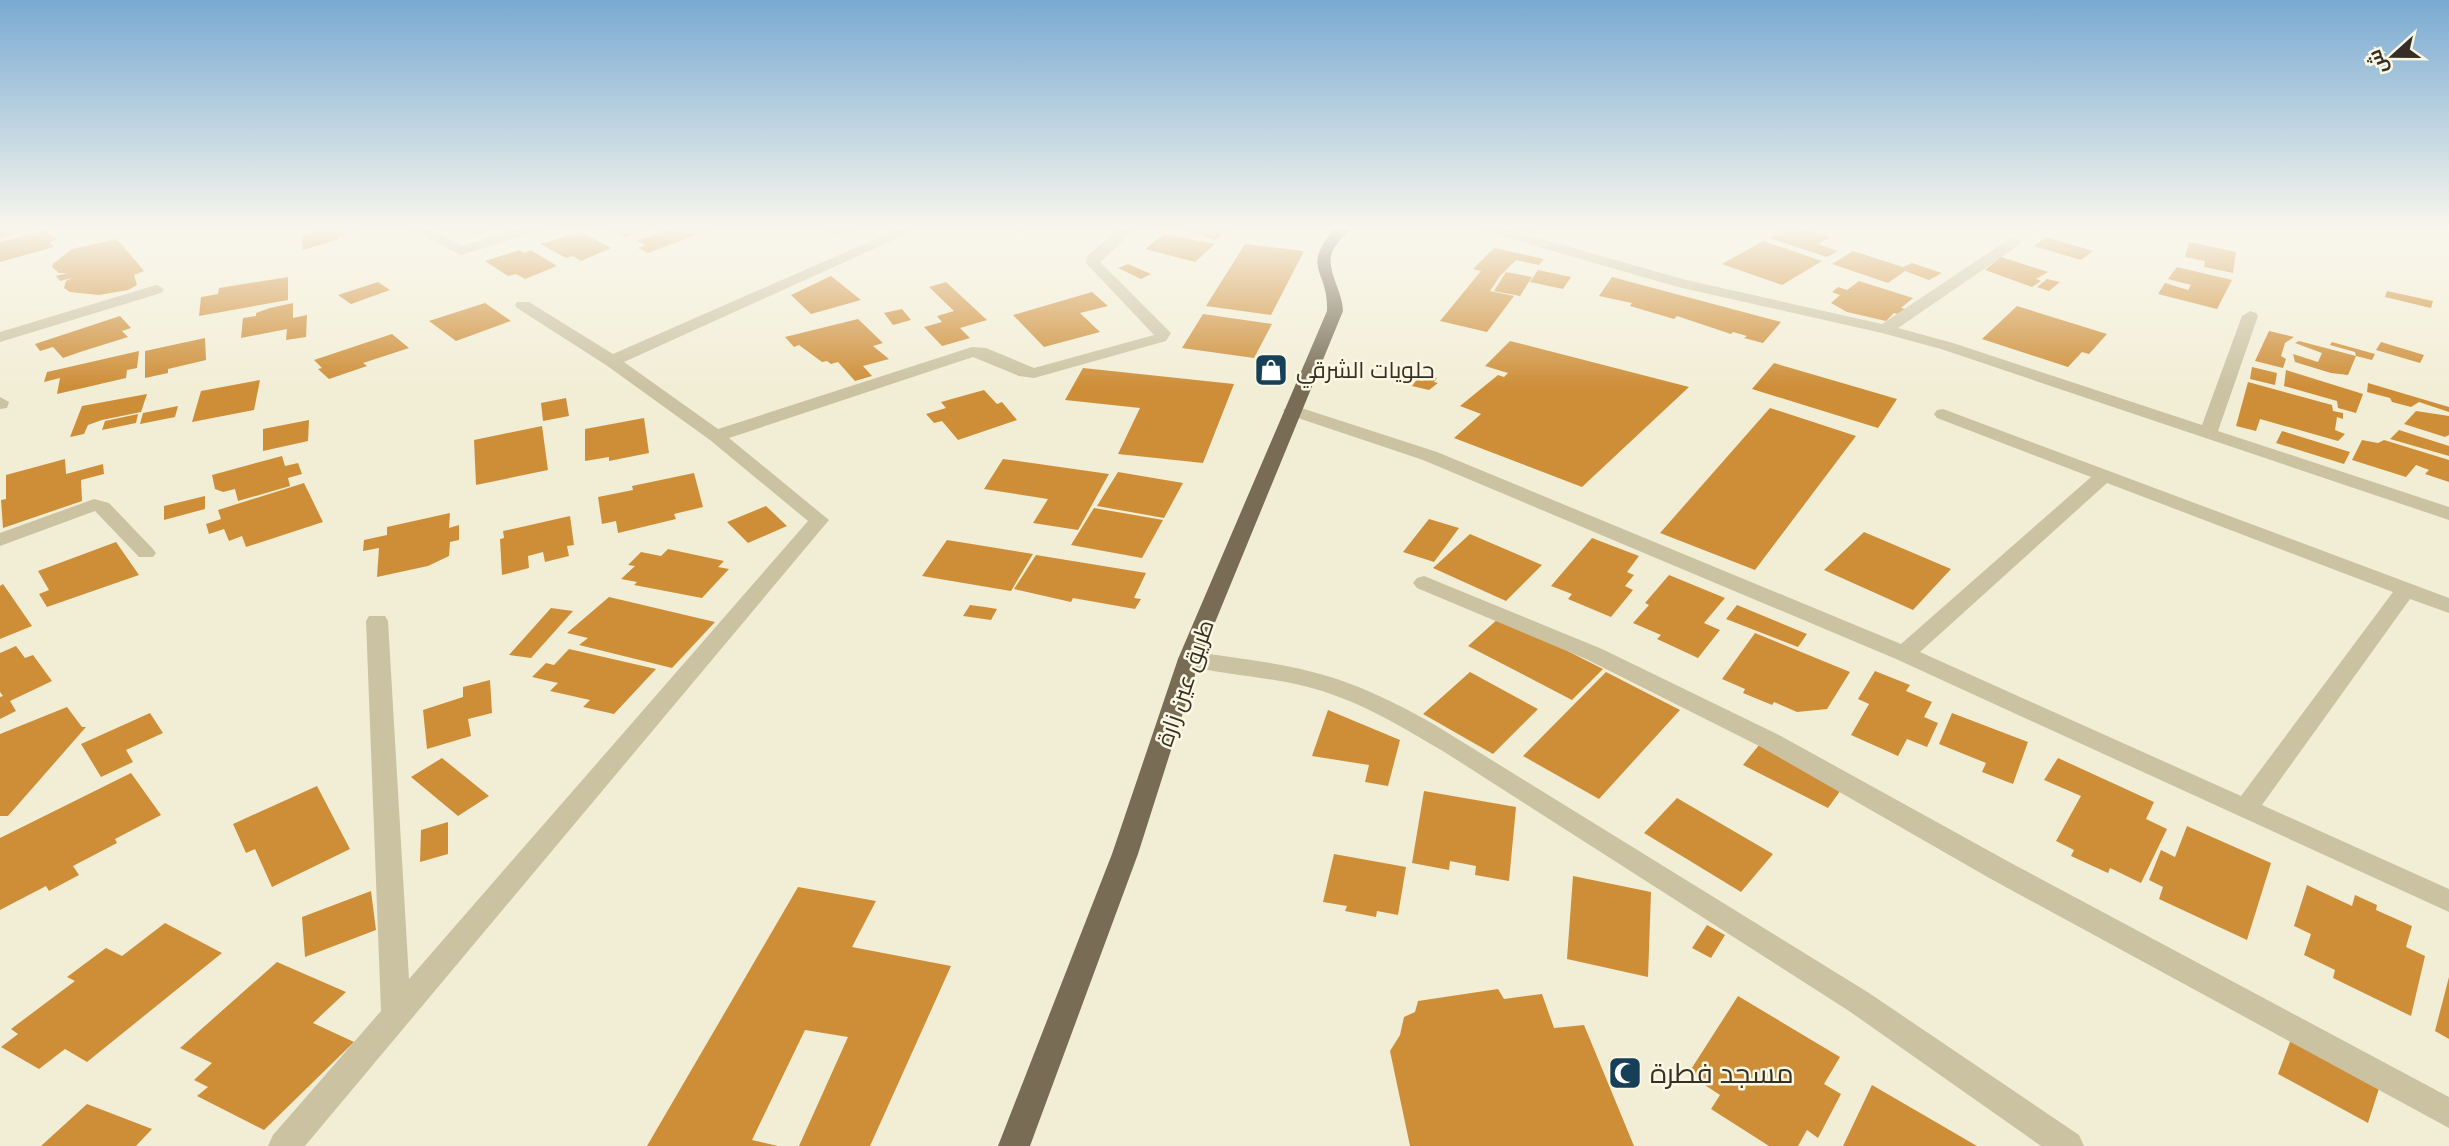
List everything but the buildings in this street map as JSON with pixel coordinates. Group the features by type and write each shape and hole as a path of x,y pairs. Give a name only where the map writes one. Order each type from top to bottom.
{"main road":[{"name":"طريق عين زارة","path":"1014,1146 1125,854 1189,659 1335,311 1331,280"}],"street":[{"path":"612,361 794,280"},
{"path":"716,436 972,352 980,352 1025,372 1034,373 1160,338 1163,333 1111,280"},
{"path":"1671,280 1885,329 1947,346 2449,514"},
{"path":"1885,329 1957,280"},
{"path":"0,337 156,290"},
{"path":"284,1146 819,520 716,436 612,361 523,305"},
{"path":"2208,433 2250,316"},
{"path":"1292,410 1430,456 1904,654 2449,901"},
{"path":"1943,414 2449,606"},
{"path":"1904,654 2104,475"},
{"path":"0,540 94,505 102,506 146,552"},
{"path":"1424,583 1594,654 1770,741 2014,878 2449,1113"},
{"path":"2246,808 2406,590"},
{"path":"377,621 396,1013"},
{"path":"1189,659 1297,677 1337,688 1395,712 1455,747 1859,1002 2068,1146"}],"place":[{"name":"حلويات الشرقي","path":"1271,370"},
{"name":"مسجد فطرة","path":"1625,1073"}]}
